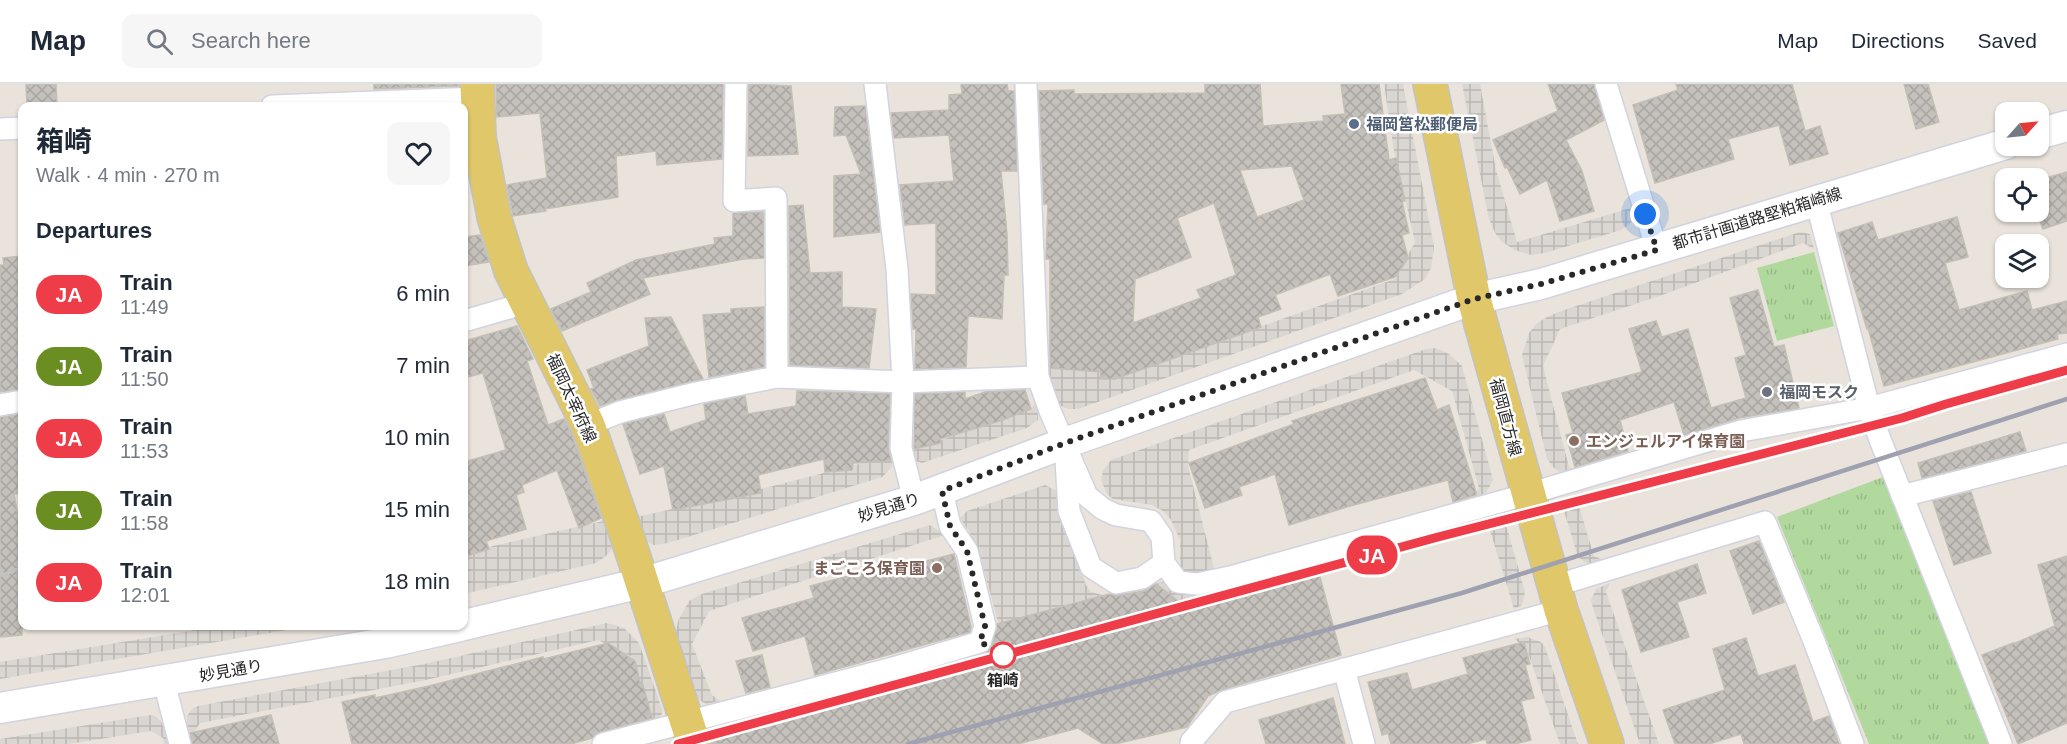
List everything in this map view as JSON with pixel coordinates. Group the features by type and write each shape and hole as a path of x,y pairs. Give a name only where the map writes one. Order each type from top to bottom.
{"main road":[{"name":"福岡直方線","path":"1430,84 1474,299 1557,598 1607,744"},
{"name":"福岡太宰府線","path":"477,91 479,137 494,217 511,271 588,425 690,733"},
{"path":"2049,131 2067,126"},
{"name":"都市計画道路堅粕箱崎線","path":"1474,299 1541,284 1995,147"},
{"name":"妙見通り","path":"468,624 642,583 928,495 1065,443 1474,299"},
{"name":"妙見通り","path":"0,708 164,682 382,634 418,630"}],"street":[{"path":"736,84 734,201 776,198 777,378"},
{"path":"603,744 690,733 980,642 985,626 967,551 928,495 901,448 903,382 897,269 875,84"},
{"path":"1026,84 1038,377 1087,496 1102,509 1116,515 1151,521 1162,537 1164,563 1178,582 1197,584 1230,577 1528,494 1741,431 1869,408 2067,354"},
{"path":"1605,84 1657,250"},
{"path":"327,102 477,91"},
{"path":"0,129 18,128"},
{"path":"1816,200 1869,408 2001,744"},
{"path":"468,320 526,303"},
{"path":"588,425 620,412 696,393 777,378 903,382 1038,377"},
{"path":"0,405 18,402"},
{"path":"1065,443 1069,511 1091,567 1116,583 1142,578 1164,563"},
{"path":"1902,496 2067,454"},
{"path":"1190,743 1225,702 1344,669 1557,598 1765,522 1853,744"},
{"path":"1344,669 1364,744"},
{"path":"164,682 180,744"}],"path":[{"path":"0,574 18,569"}],"green space":[{"path":"1814,252 1834,326 1777,341 1757,268"},
{"path":"1883,477 1991,744 1869,744 1777,517"}],"shaded area":[{"path":"1384,84 1403,84 1434,247 1431,268 1425,279 1402,294 1078,409 1061,406 1045,362 1053,368 1124,375 1395,279 1415,242 1394,151"},
{"path":"1462,84 1480,84 1496,170 1517,242 1634,207 1635,213 1630,224 1621,230 1545,253 1531,255 1515,250 1502,242 1489,219"},
{"path":"1800,232 1810,234 1814,249 1803,243 1665,294 1560,329 1543,366 1569,467 1577,471 1562,474 1554,468 1547,459 1522,355 1529,333 1537,323 1567,309"},
{"path":"1436,348 1449,354 1462,366 1493,480 1486,493 1473,498 1479,488 1452,391 1414,370 1189,450 1188,466 1215,572 1207,575 1185,574 1180,567 1180,540 1171,520 1163,511 1152,505 1113,499 1107,494 1101,480 1103,471 1111,460 1426,349"},
{"path":"1037,400 1038,420 1027,428 922,463 913,460 909,448 914,450 1032,407"},
{"path":"893,451 892,467 882,477 668,543 654,545 644,540 634,515 641,516 765,488 890,456"},
{"path":"1045,485 1059,492 1065,524 1086,585 1091,592 1106,596 1167,581 1219,585 1220,591 990,651 995,645 999,626 984,570 969,531 960,518 967,511"},
{"path":"1583,491 1578,503 1594,556 1605,561 1589,565 1578,557 1564,511 1570,500"},
{"path":"1494,516 1503,521 1507,528 1525,592 1522,605 1514,609 1489,527 1480,518"},
{"path":"608,520 614,540 613,548 596,563 468,593 468,554"},
{"path":"930,525 945,535 709,611 692,644 712,695 720,701 706,704 698,699 676,633 678,621 689,601 702,594"},
{"path":"1610,583 1606,592 1659,744 1640,744 1593,608 1591,600 1596,589"},
{"path":"607,623 624,628 639,643 662,709 662,714 658,718 645,721 650,712 632,657 598,640 426,680 200,723 194,732 197,744 191,744 187,716 193,708 198,706 424,664"},
{"path":"196,630 287,630 0,679 0,662"},
{"path":"1527,637 1541,642 1545,647 1578,744 1560,744 1526,647 1514,639"},
{"path":"150,715 161,721 169,744 164,744 163,738 151,731 68,744 0,744 0,739"}],"building":[{"path":"26,84 56,84 57,102 27,102"},
{"path":"374,84 458,84 458,86 374,89"},
{"path":"496,84 723,84 722,159 657,165 656,151 616,156 618,197 513,216 507,185 547,178 540,113 497,117"},
{"path":"749,84 791,86 798,154 748,156"},
{"path":"961,84 1007,84 1008,91 1014,91 1017,171 1001,171 1008,275 1004,275 1002,319 968,316 966,367 915,369 916,329 913,329 911,294 936,295 936,223 905,225 900,185 954,181 949,135 894,138 891,113 949,110 949,95 962,94"},
{"path":"1205,84 1260,84 1263,126 1324,121 1323,116 1345,114 1341,84 1379,84 1389,160 1396,158 1405,201 1402,201 1409,233 1402,235 1408,258 1395,277 1338,296 1330,274 1275,295 1281,309 1258,317 1261,327 1115,379 1100,379 1101,372 1050,368 1050,259 1046,259 1048,204 1044,204 1039,91 1074,90 1074,94 1205,93","holes":["1292,166 1304,200 1257,217 1240,170","1214,203 1236,275 1197,290 1201,298 1133,323 1135,279 1191,257 1177,218"]},
{"path":"1548,84 1594,84 1604,120 1566,140 1582,171 1594,211 1560,221 1547,180 1520,194 1493,140 1558,111"},
{"path":"1676,84 1792,84 1805,131 1820,126 1828,154 1790,165 1779,125 1728,139 1734,159 1655,183 1633,105 1678,90"},
{"path":"1904,84 1928,84 1939,122 1916,129"},
{"path":"865,106 880,232 834,237 834,176 861,174 846,135 834,136 835,107"},
{"path":"2067,172 2067,221 2043,229 2040,222 2049,222 2049,177"},
{"path":"803,205 810,273 842,272 842,307 876,309 869,368 790,365 789,206"},
{"path":"763,212 764,258 744,259 643,278 650,294 562,331 551,309 591,292 587,283 636,260 715,244 714,238 733,236 733,213"},
{"path":"1957,217 1968,257 1945,263 1959,310 2027,291 2032,310 2067,301 2067,333 2057,334 2058,339 1884,386 1838,233 1872,222 1878,240"},
{"path":"480,235 489,262 468,265 468,236"},
{"path":"18,256 18,390 0,392 0,265 4,265 3,258"},
{"path":"1758,290 1774,347 1784,345 1799,408 1739,418 1684,435 1674,402 1620,420 1628,451 1575,467 1566,435 1573,433 1562,393 1642,372 1629,329 1656,321 1662,337 1688,329 1711,408 1746,398 1735,358 1746,355 1730,298"},
{"path":"764,307 764,367 709,377 703,315 731,313 731,309"},
{"path":"671,317 703,379 600,406 591,389 594,388 587,370 649,346 645,318"},
{"path":"517,326 533,359 527,361 548,425 564,419 571,432 601,518 579,528 557,470 522,485 524,492 516,495 526,529 486,541 489,549 468,556 468,461 506,450 483,373 468,377 468,340"},
{"path":"1425,378 1437,410 1449,405 1476,495 1453,502 1448,480 1289,525 1275,474 1239,487 1242,495 1205,508 1189,463 1294,424 1292,421"},
{"path":"1025,390 1031,409 940,439 941,443 914,449 915,394 965,392 965,399 985,392"},
{"path":"797,391 890,394 888,448 891,461 853,463 852,470 825,472 824,459 758,475 761,493 673,510 664,466 640,474 623,424 664,414 670,432 706,420 704,404 745,396 748,414 796,406"},
{"path":"18,415 18,494 14,494 18,517 18,630 22,630 22,635 0,637 0,417"},
{"path":"2020,432 2026,451 1922,478 1918,463"},
{"path":"1971,492 1991,553 1954,565 1933,501"},
{"path":"1759,541 1784,602 1753,614 1730,551"},
{"path":"954,554 971,627 970,632 815,675 805,636 753,651 742,618 814,598 810,586 887,566 888,571"},
{"path":"2067,556 2067,723 2018,744 1982,655 2055,626 2038,565"},
{"path":"1697,564 1706,593 1677,602 1689,637 1641,652 1622,590"},
{"path":"1317,566 1341,655 1221,690 1208,696 1187,727 1115,744 1103,744 1078,728 1018,744 712,744 711,735 754,723 752,718 777,712 778,716 822,703 821,700 984,654 992,646 997,624 1109,594 1118,596 1144,591 1156,584 1178,601"},
{"path":"1746,638 1758,676 1795,665 1813,722 1829,716 1839,744 1744,744 1741,734 1709,744 1675,744 1663,710 1725,690 1713,649"},
{"path":"1524,642 1530,664 1525,665 1534,698 1521,701 1531,740 1514,744 1487,744 1486,739 1466,744 1391,744 1388,733 1382,735 1368,682 1407,673 1412,690 1468,674 1463,658"},
{"path":"608,643 635,661 652,718 600,732 592,738 571,744 352,744 342,702 375,695 375,698"},
{"path":"762,655 770,687 746,693 736,661"},
{"path":"1333,698 1345,744 1266,744 1259,720"},
{"path":"271,715 279,744 192,744 190,733"}],"railway":[{"path":"678,744 1438,537 1902,419 1946,404 2067,370"},
{"path":"908,744 1462,593 2067,399"}],"train":[{"name":"JA","path":"678,744 1438,537 1902,418 2067,370"}],"place":[{"name":"福岡筥松郵便局","path":"1354,124"},
{"name":"福岡モスク","path":"1767,392"},
{"name":"エンジェルアイ保育園","path":"1574,441"},
{"name":"まごころ保育園","path":"937,568"},
{"name":"箱崎","path":"1003,655"}],"route":[{"path":"1003,655 980,642 985,626 967,551 950,526 942,491 1065,443 1474,299 1541,284 1657,250 1645,214"}]}
